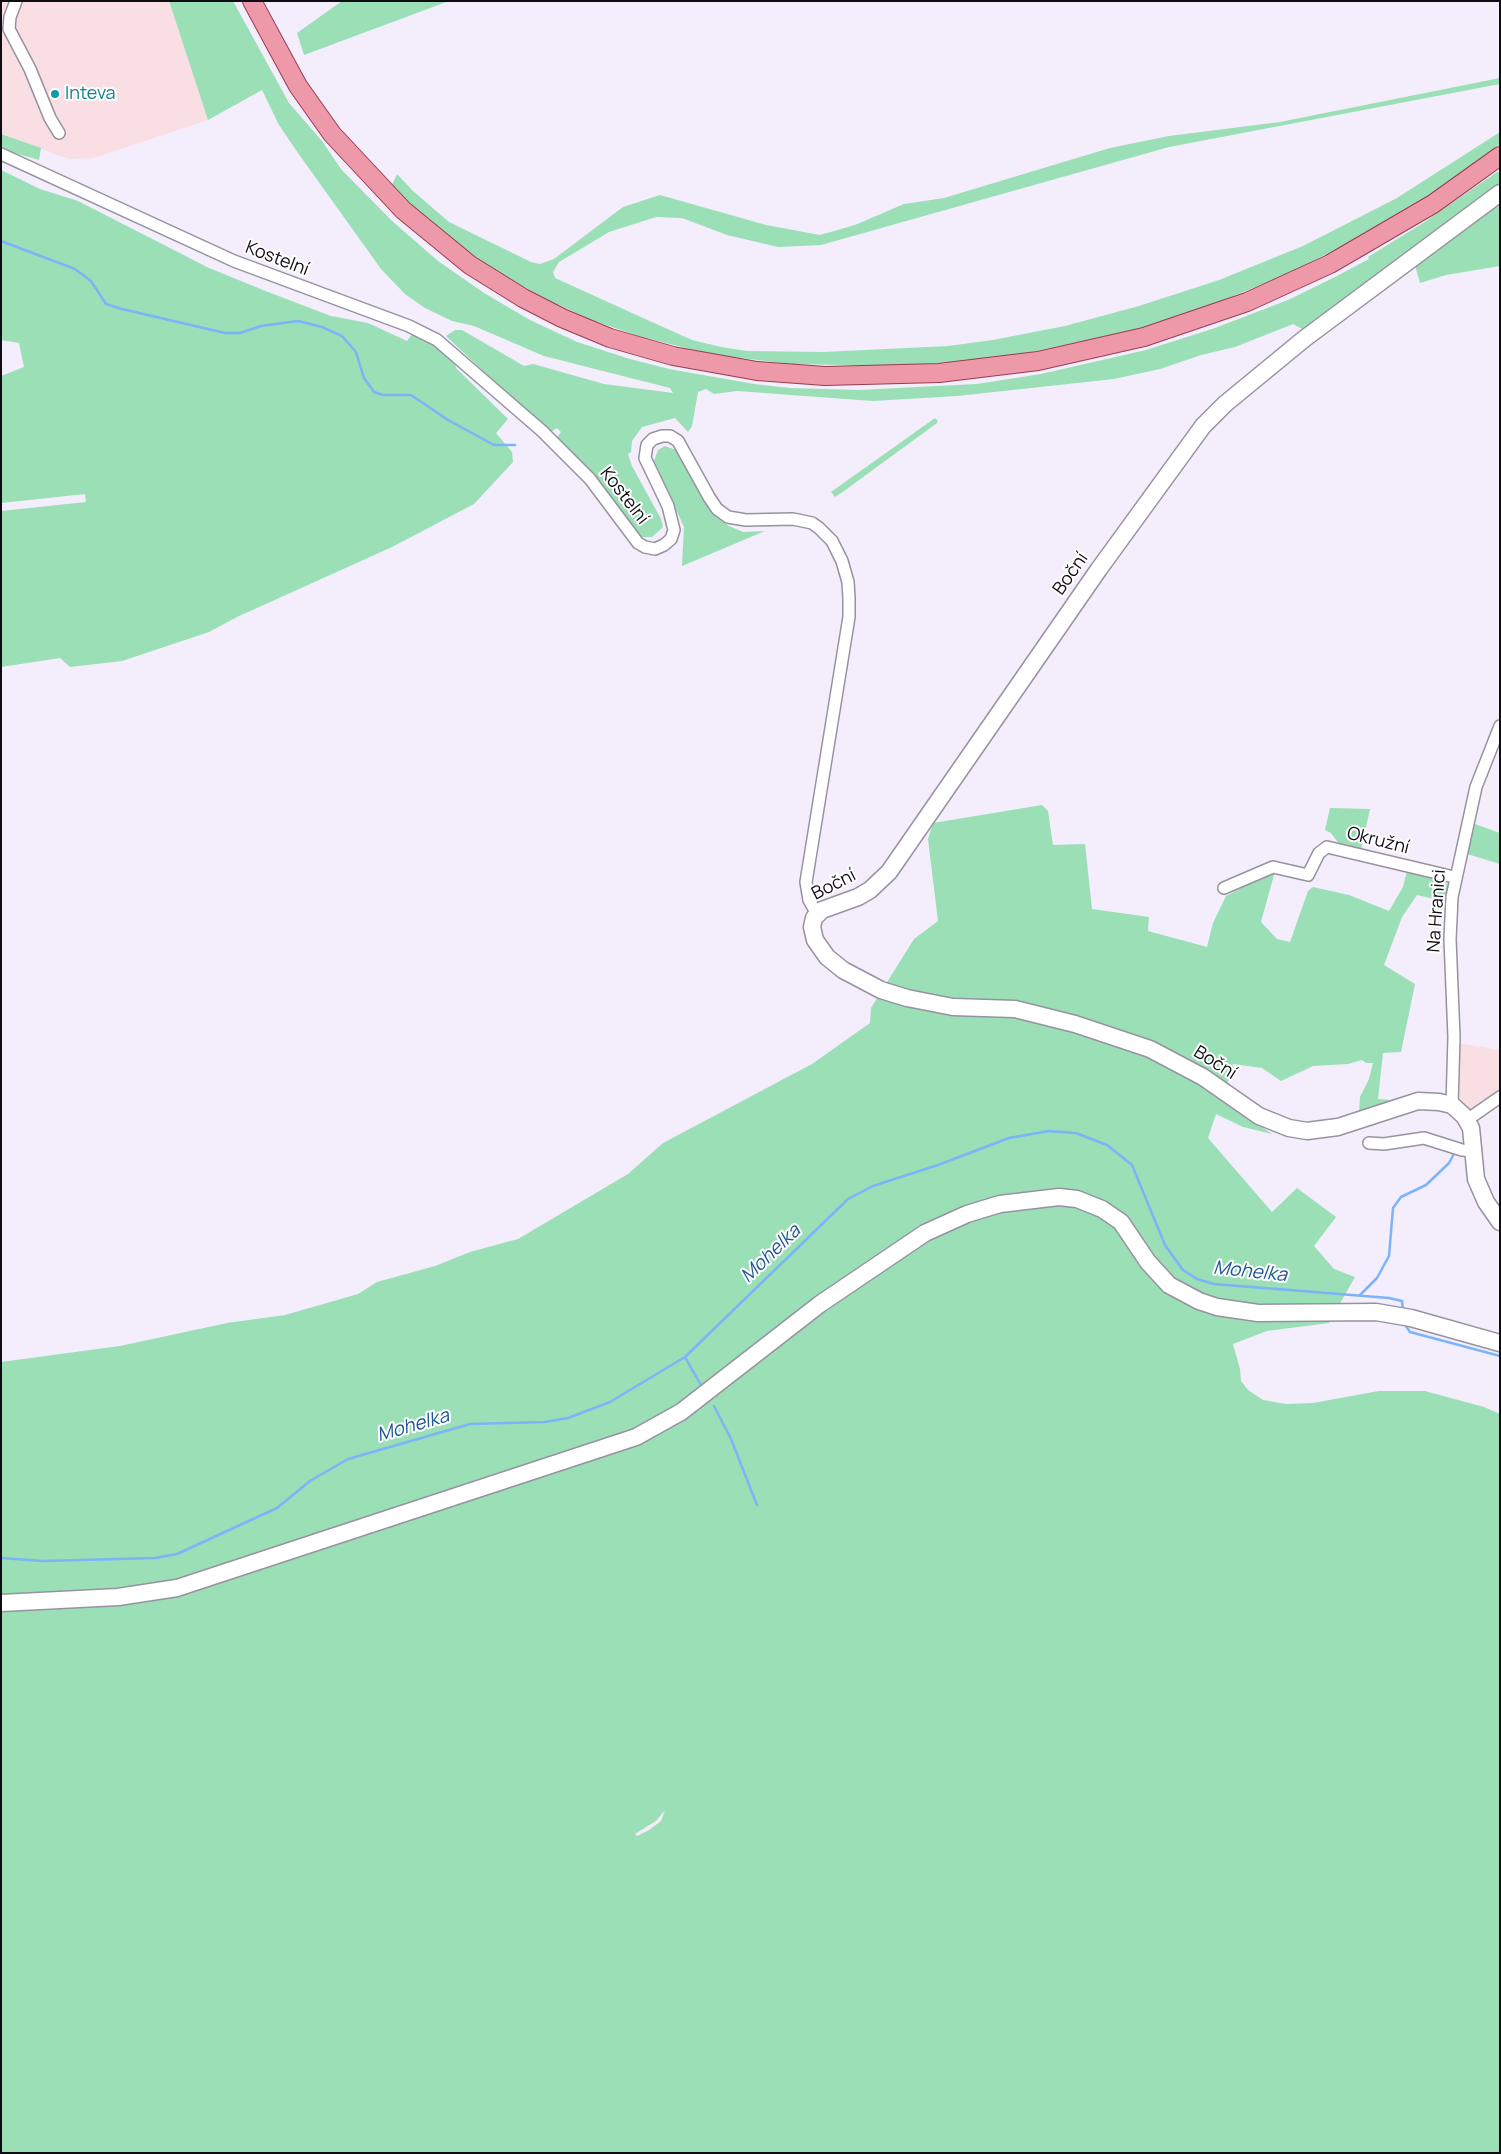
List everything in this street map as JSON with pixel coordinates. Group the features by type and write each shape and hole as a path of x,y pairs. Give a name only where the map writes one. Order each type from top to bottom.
{"main road":[{"path":"252,1 294,79 332,134 403,210 470,265 523,298 562,318 610,338 673,356 757,371 834,376 939,373 1038,361 1144,337 1247,302 1330,264 1433,204 1500,156"}],"street":[{"path":"16,1 6,15 9,29 30,69 50,118 59,133"},
{"name":"Kostelní","path":"1,154 234,261 409,326 437,340 542,431 590,479 638,543 645,547 655,549 664,545 671,539 674,530 668,506 645,458 647,445 653,439 662,436 670,436 678,441 713,503 728,518 746,520 793,519 812,523 820,528 832,542 842,561 848,582 849,618 806,882 809,900 817,914"},
{"name":"Boční","path":"1452,1106 1439,1102 1418,1101 1338,1127 1307,1131 1289,1128 1259,1116 1203,1077 1150,1049 1075,1024 1015,1009 953,1007 907,998 881,990 843,970 821,950 815,940 812,927 817,914 825,908 858,897 870,890 889,872 1099,569 1203,426 1225,404 1345,309 1500,193"},
{"name":"Na Hranici","path":"1452,1106 1454,1037 1450,924 1454,877 1476,787 1500,726"},
{"name":"Okružní","path":"1224,888 1273,867 1308,875 1319,853 1327,847 1454,877"},
{"path":"1467,1120 1500,1097"},
{"path":"1452,1106 1467,1120 1471,1128 1476,1179 1486,1202 1500,1222"},
{"path":"1369,1143 1384,1144 1424,1138 1462,1150 1473,1151"},
{"path":"1,1603 118,1597 177,1588 636,1437 681,1412 820,1304 925,1233 967,1214 1000,1204 1060,1197 1077,1199 1102,1209 1121,1222 1148,1262 1169,1285 1200,1301 1217,1307 1258,1313 1366,1312 1403,1316 1500,1342"}],"shaded area":[{"path":"1,1 169,1 208,120 93,158 69,159 1,134"},
{"path":"1458,1043 1500,1050 1500,1093 1468,1115 1459,1104 1458,1098 1456,1079"}],"green space":[{"path":"169,1 233,1 289,103 322,141 341,169 391,220 438,261 484,293 530,320 577,342 669,369 754,384 790,388 859,390 977,384 1041,374 1146,350 1215,328 1288,300 1335,277 1369,259 1368,257 1423,223 1497,172 1500,173 1500,188 1308,332 1293,324 1235,347 1201,355 1160,369 1114,379 957,396 873,401 737,391 714,394 706,389 698,392 692,426 688,432 675,418 642,427 632,441 631,452 628,454 632,466 661,519 663,527 652,537 642,537 595,477 556,439 561,432 557,428 549,433 446,336 455,330 462,330 524,366 533,364 604,384 673,393 670,388 544,356 474,326 452,321 425,308 405,294 381,269 298,153 279,125 262,90 208,120"},
{"path":"342,1 449,1 304,55 297,33"},
{"path":"1500,78 1500,84 1169,147 821,245 778,247 727,235 682,218 656,217 609,232 559,262 553,272 555,278 692,340 721,347 747,351 824,352 948,346 993,340 1065,326 1139,306 1219,280 1303,246 1397,198 1500,132 1500,144 1428,196 1359,238 1278,278 1208,306 1141,328 1036,351 978,360 896,366 792,364 714,355 638,336 589,319 544,298 497,272 454,241 391,187 397,174 413,191 449,222 531,262 540,264 554,259 623,207 660,195 766,225 820,235 855,225 904,204 944,198 1110,148 1169,136 1280,122"},
{"path":"1,134 41,148 39,160 1,149"},
{"path":"1,170 40,189 78,201 209,268 268,292 331,316 368,323 407,341 412,334 422,337 455,361 456,368 508,419 496,433 512,452 513,462 474,504 392,547 237,617 209,632 122,661 70,667 60,658 1,667 1,511 86,502 85,494 1,503 1,376 24,367 19,343 1,340"},
{"path":"1500,201 1500,266 1446,275 1420,283 1415,265"},
{"path":"935,418 938,421 937,423 844,491 835,497 831,492"},
{"path":"665,446 676,450 716,517 729,526 743,532 765,531 682,566 684,527 654,461 658,450"},
{"path":"1042,805 1048,811 1053,845 1085,844 1092,909 1149,917 1148,931 1207,947 1213,923 1226,896 1275,871 1261,922 1277,939 1290,942 1308,891 1313,887 1349,895 1389,911 1403,887 1407,871 1439,877 1449,886 1449,902 1417,895 1402,917 1384,965 1415,984 1401,1052 1383,1053 1378,1099 1390,1100 1385,1107 1359,1114 1360,1097 1369,1079 1373,1063 1366,1063 1362,1060 1348,1064 1313,1066 1281,1081 1262,1068 1233,1064 1227,1086 1190,1078 1272,1134 1243,1127 1216,1114 1208,1138 1272,1212 1297,1188 1336,1217 1314,1246 1334,1269 1355,1277 1329,1323 1267,1331 1233,1344 1240,1369 1241,1381 1248,1390 1263,1400 1286,1404 1313,1403 1379,1391 1425,1391 1484,1407 1500,1414 1500,2153 1,2153 1,1362 120,1346 227,1323 285,1315 358,1294 377,1282 435,1266 470,1252 518,1239 628,1174 663,1143 812,1064 870,1023 871,1008 914,939 938,921 928,839 933,823","holes":["665,1810 661,1821 649,1830 637,1836 635,1834 656,1821"]},
{"path":"1330,808 1370,809 1361,850 1340,845 1331,833 1325,830"},
{"path":"1472,823 1500,833 1500,864 1464,853"}],"waterway":[{"path":"1,241 75,269 91,281 106,304 122,309 225,333 240,333 261,326 298,321 322,327 342,336 356,352 364,378 374,392 383,395 411,395 448,420 494,445 515,445"},
{"name":"Mohelka","path":"1,1558 43,1561 155,1558 177,1554 277,1508 310,1481 348,1459 470,1424 545,1422 568,1418 610,1402 685,1357 848,1199 873,1186 938,1165 1009,1138 1049,1131 1076,1133 1107,1145 1132,1165 1165,1245 1183,1270 1197,1279 1214,1284 1389,1298 1402,1301 1403,1310"},
{"path":"1360,1295 1377,1278 1389,1256 1393,1208 1401,1197 1426,1185 1449,1163 1455,1152"},
{"name":"Mohelka","path":"1404,1323 1410,1332 1500,1356"},
{"path":"685,1357 702,1387"},
{"path":"714,1406 731,1439 757,1505"}],"place":[{"name":"Inteva","path":"55,94"}]}
